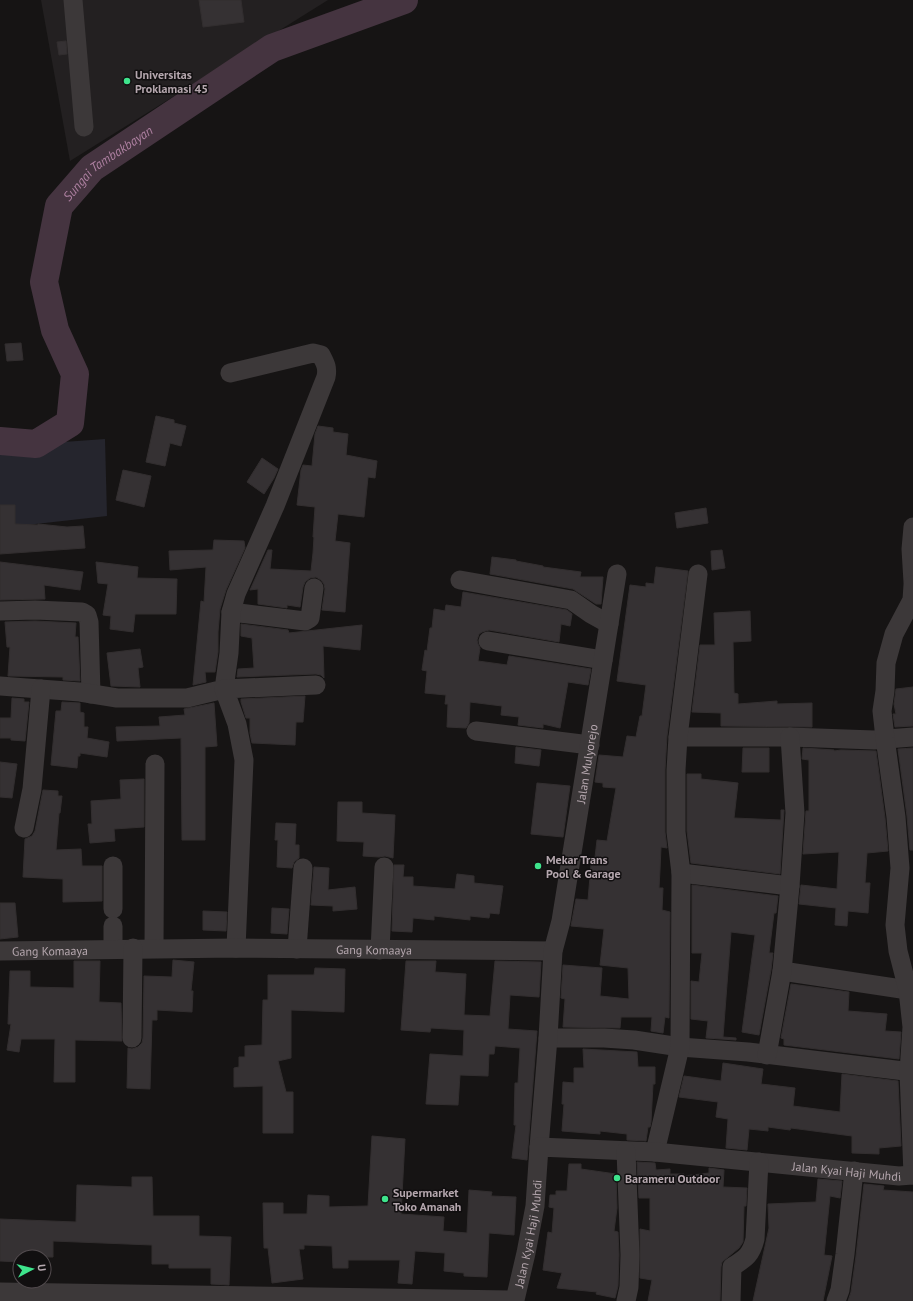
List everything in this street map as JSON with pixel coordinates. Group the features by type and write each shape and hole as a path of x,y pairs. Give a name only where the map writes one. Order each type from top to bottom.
{"street":[{"path":"73,0 84,127"},
{"path":"230,373 313,353 321,355 327,370 293,460 236,594 231,612 229,653 224,689 237,724 244,760 236,948"},
{"path":"913,527 911,549 913,582"},
{"name":"Jalan Mulyorejo","path":"553,951 561,921 617,574"},
{"path":"655,1152 680,1047 681,873 676,832 676,770 678,737 698,574"},
{"path":"460,580 571,600 590,614 609,624"},
{"path":"913,585 912,600 894,634 886,663 886,691 882,711 884,738 896,817 900,868 895,925 896,938 908,990 912,1027 911,1072 913,1175"},
{"path":"231,612 305,621 310,618 314,588"},
{"path":"0,611 35,610 82,612 87,616 89,622 91,694"},
{"path":"488,641 603,660"},
{"path":"0,686 91,694 117,698 187,698 224,689 316,685"},
{"path":"24,828 32,789 42,689"},
{"path":"476,731 590,745"},
{"path":"678,737 790,737 874,740 884,738 913,737"},
{"path":"767,1055 782,971 790,886 795,813 790,737"},
{"path":"154,948 155,764"},
{"path":"113,866 113,948"},
{"path":"380,950 384,867"},
{"path":"297,949 303,868"},
{"path":"681,873 790,886"},
{"name":"Gang Komaaya","path":"0,951 113,948 236,948 553,951"},
{"path":"132,1038 134,948"},
{"path":"539,1147 548,1038 553,951"},
{"path":"782,971 908,990"},
{"path":"548,1038 626,1040 911,1072"},
{"name":"Jalan Kyai Haji Muhdi","path":"0,1292 49,1297 519,1301 535,1206 539,1147 655,1152 899,1176 913,1175"},
{"path":"626,1151 630,1254 629,1287 626,1301"},
{"path":"731,1301 732,1267 747,1257 752,1250 755,1239 759,1162"},
{"path":"836,1301 840,1290 845,1254 854,1171"}],"shaded area":[{"name":"Universitas Proklamasi 45","path":"41,0 328,0 70,161"},
{"path":"105,439 107,516 0,528 0,453 36,444"}],"building":[{"path":"199,0 241,0 244,22 203,27"},
{"path":"66,41 67,54 59,55 57,42"},
{"path":"21,343 23,360 7,361 5,344"},
{"path":"156,416 174,420 174,423 186,426 181,446 170,443 165,466 146,462"},
{"path":"318,426 333,428 333,432 348,434 346,455 377,461 375,478 368,477 364,517 338,514 335,541 350,543 345,612 322,610 325,589 321,580 316,577 310,578 305,582 300,607 287,605 287,608 258,604 258,589 250,590 268,550 272,550 270,569 311,571 315,507 297,505 301,470 303,465 312,466 315,434"},
{"path":"262,458 278,469 264,494 247,482"},
{"path":"123,470 151,476 144,507 116,500"},
{"path":"0,505 15,505 15,524 38,524 67,527 83,526 85,548 0,554"},
{"path":"706,508 708,523 677,528 675,513"},
{"path":"214,540 244,541 245,548 226,590 220,609 218,652 215,672 205,672 206,682 193,685 201,601 204,602 206,567 170,570 169,551 213,550"},
{"path":"722,550 725,568 712,570 711,551"},
{"path":"492,557 516,560 543,567 581,572 580,577 603,577 601,604 596,604 573,589 490,574"},
{"path":"0,562 83,572 80,590 44,585 45,599 0,600"},
{"path":"96,562 138,567 137,578 177,579 176,614 135,614 133,632 110,629 111,616 103,615 108,584 98,583"},
{"path":"656,567 688,571 667,736 665,770 665,832 667,848 661,847 659,888 663,888 662,910 670,912 669,1018 665,1017 663,1033 651,1031 652,1017 621,1017 620,1028 563,1027 565,999 561,998 563,965 602,968 600,996 629,999 628,968 600,965 604,929 571,926 576,899 588,900 591,865 594,866 597,840 607,841 616,788 603,787 603,783 595,782 599,755 623,757 627,736 636,737 640,716 642,716 646,685 617,681 630,585 646,587 646,583 654,584"},
{"path":"463,592 567,610 572,614 570,626 561,624 559,642 489,630 479,634 477,640 480,648 478,661 507,665 509,656 591,669 588,685 568,682 560,728 543,724 543,728 518,725 519,717 501,715 502,706 470,702 469,723 466,728 447,727 448,704 445,704 446,695 425,693 427,671 422,670 425,650 427,651 430,628 432,628 434,609 445,611 446,605 461,607"},
{"path":"750,611 751,641 733,642 734,693 738,694 738,704 777,701 777,704 812,703 812,727 721,726 721,713 692,712 700,645 715,645 714,613"},
{"path":"35,621 76,623 75,637 78,637 80,681 63,680 63,677 8,676 10,647 7,647 5,622"},
{"path":"241,624 288,630 289,633 362,625 360,650 323,646 324,678 321,675 316,674 237,677 238,669 254,668 252,638 241,636"},
{"path":"140,649 143,667 138,668 140,687 111,686 107,653"},
{"path":"913,687 913,726 895,727 893,714 896,714 894,704 896,689"},
{"path":"305,696 303,722 296,722 295,745 252,743 250,718 246,718 241,699"},
{"path":"12,698 24,699 24,702 29,702 25,741 11,740 11,738 0,738 0,718 11,718"},
{"path":"62,702 80,703 80,712 84,713 84,727 88,727 87,738 109,742 107,757 80,753 80,756 78,756 77,768 51,765 56,711 61,711"},
{"path":"214,703 217,746 205,747 205,840 182,840 181,738 117,741 116,727 160,726 159,717 185,715 184,709"},
{"path":"516,747 541,750 539,766 515,763"},
{"path":"743,748 769,748 769,772 742,772"},
{"path":"803,748 834,751 876,751 888,851 867,853 865,883 870,883 868,913 848,911 847,926 835,925 836,908 799,904 801,885 837,889 839,852 803,854 806,811 809,811 809,760 802,759"},
{"path":"913,748 913,850 910,850 898,749"},
{"path":"0,762 17,764 12,798 0,797"},
{"path":"687,774 701,774 701,779 738,783 734,818 781,820 781,810 784,810 780,874 691,863 687,831"},
{"path":"144,779 144,827 114,829 115,841 90,843 88,824 92,824 91,801 121,799 120,780"},
{"path":"537,783 570,786 563,837 531,834"},
{"path":"43,790 58,791 58,796 62,796 56,850 81,849 82,866 102,866 102,901 63,902 63,879 23,877 25,839 32,836 35,831"},
{"path":"338,802 362,802 362,813 395,815 393,858 385,856 363,856 364,842 337,841"},
{"path":"276,823 296,824 295,845 299,845 299,858 294,862 292,868 277,867 278,840 275,840"},
{"path":"394,865 404,865 403,877 413,877 413,886 455,889 457,874 474,876 474,883 503,886 499,914 490,913 489,918 470,916 470,920 434,916 434,920 413,918 412,932 392,931"},
{"path":"314,867 329,868 328,890 355,887 357,909 333,911 333,906 311,905"},
{"path":"692,885 778,896 776,913 774,913 769,953 773,953 771,970 759,1035 742,1032 755,935 731,932 723,1037 736,1038 736,1040 706,1038 708,1021 691,1019 691,981 699,982 702,953 692,953"},
{"path":"0,903 15,903 18,937 0,939"},
{"path":"272,908 289,909 287,934 271,933"},
{"path":"203,911 227,912 226,931 203,930"},
{"path":"173,960 194,962 191,991 193,991 192,1012 157,1010 157,1020 152,1020 150,1089 127,1088 128,1048 132,1049 138,1047 142,1043 143,1038 144,976 172,977"},
{"path":"74,961 100,961 99,1002 121,1003 122,1041 75,1040 75,1082 54,1082 55,1039 21,1039 19,1052 7,1050 11,1024 8,1024 10,971 30,971 30,987 74,988"},
{"path":"406,961 436,961 435,972 466,974 464,1015 490,1016 495,961 541,962 539,997 510,995 508,1029 537,1031 527,1160 512,1158 516,1125 514,1125 515,1083 518,1083 520,1048 495,1046 494,1054 489,1054 488,1076 460,1075 458,1105 426,1104 430,1054 463,1056 464,1030 431,1028 430,1032 401,1030"},
{"path":"315,968 345,969 344,1012 291,1010 291,1058 278,1061 286,1092 293,1092 293,1133 263,1133 263,1086 234,1087 234,1068 239,1067 239,1057 245,1057 245,1046 262,1045 263,1000 268,1000 268,975 314,975"},
{"path":"791,984 849,992 848,1011 887,1014 885,1031 901,1032 899,1059 784,1045 784,1039 781,1038"},
{"path":"583,1049 637,1052 638,1067 655,1067 655,1084 653,1084 651,1122 650,1127 648,1127 646,1141 627,1140 627,1134 600,1131 600,1134 562,1131 564,1104 562,1104 563,1082 574,1083 574,1068 584,1068"},
{"path":"723,1063 763,1069 761,1084 795,1088 793,1106 840,1112 842,1074 898,1081 901,1146 879,1148 879,1154 852,1153 852,1136 791,1128 790,1130 768,1127 768,1131 749,1129 747,1150 726,1148 728,1119 716,1117 718,1102 679,1097 684,1076 721,1081"},
{"path":"372,1136 405,1139 401,1214 444,1217 443,1231 467,1233 469,1190 492,1192 491,1196 516,1197 514,1235 489,1233 487,1277 464,1276 464,1273 444,1271 445,1253 415,1251 412,1284 398,1283 400,1260 348,1260 348,1268 333,1268 332,1246 304,1245 304,1249 299,1249 303,1279 272,1283 268,1248 264,1248 263,1203 283,1203 283,1214 307,1214 308,1195 329,1196 329,1207 368,1206"},
{"path":"637,1162 655,1163 656,1170 670,1169 670,1174 684,1174 684,1176 709,1173 709,1168 724,1170 723,1187 747,1188 746,1206 744,1206 743,1242 739,1248 722,1262 720,1301 648,1301 652,1280 640,1278 640,1229 650,1231 650,1198 639,1198"},
{"path":"569,1164 581,1164 581,1169 616,1174 617,1208 614,1231 618,1232 619,1255 618,1286 615,1298 596,1294 597,1292 557,1288 562,1273 543,1270 548,1232 552,1233 554,1208 549,1207 550,1195 556,1195 556,1191 567,1191"},
{"path":"132,1177 152,1177 153,1216 199,1216 199,1236 231,1237 229,1285 211,1284 211,1268 169,1268 169,1264 152,1264 152,1245 53,1241 53,1257 52,1249 12,1249 12,1262 0,1261 0,1219 76,1222 77,1185 132,1187"},
{"path":"818,1179 842,1181 840,1198 830,1196 824,1255 832,1256 823,1301 753,1301 769,1228 768,1204 816,1202"},
{"path":"864,1184 884,1186 883,1190 913,1192 913,1301 848,1301 851,1292 856,1256"}],"waterway":[{"name":"Sungai Tambakbayan","path":"0,441 36,444 70,423 75,374 55,330 44,282 59,206 92,168 272,48 404,0"}],"place":[{"name":"Universitas Proklamasi 45","path":"127,81"},
{"name":"Mekar Trans Pool & Garage","path":"538,866"},
{"name":"Barameru Outdoor","path":"617,1178"},
{"name":"Supermarket Toko Amanah","path":"385,1199"}]}
